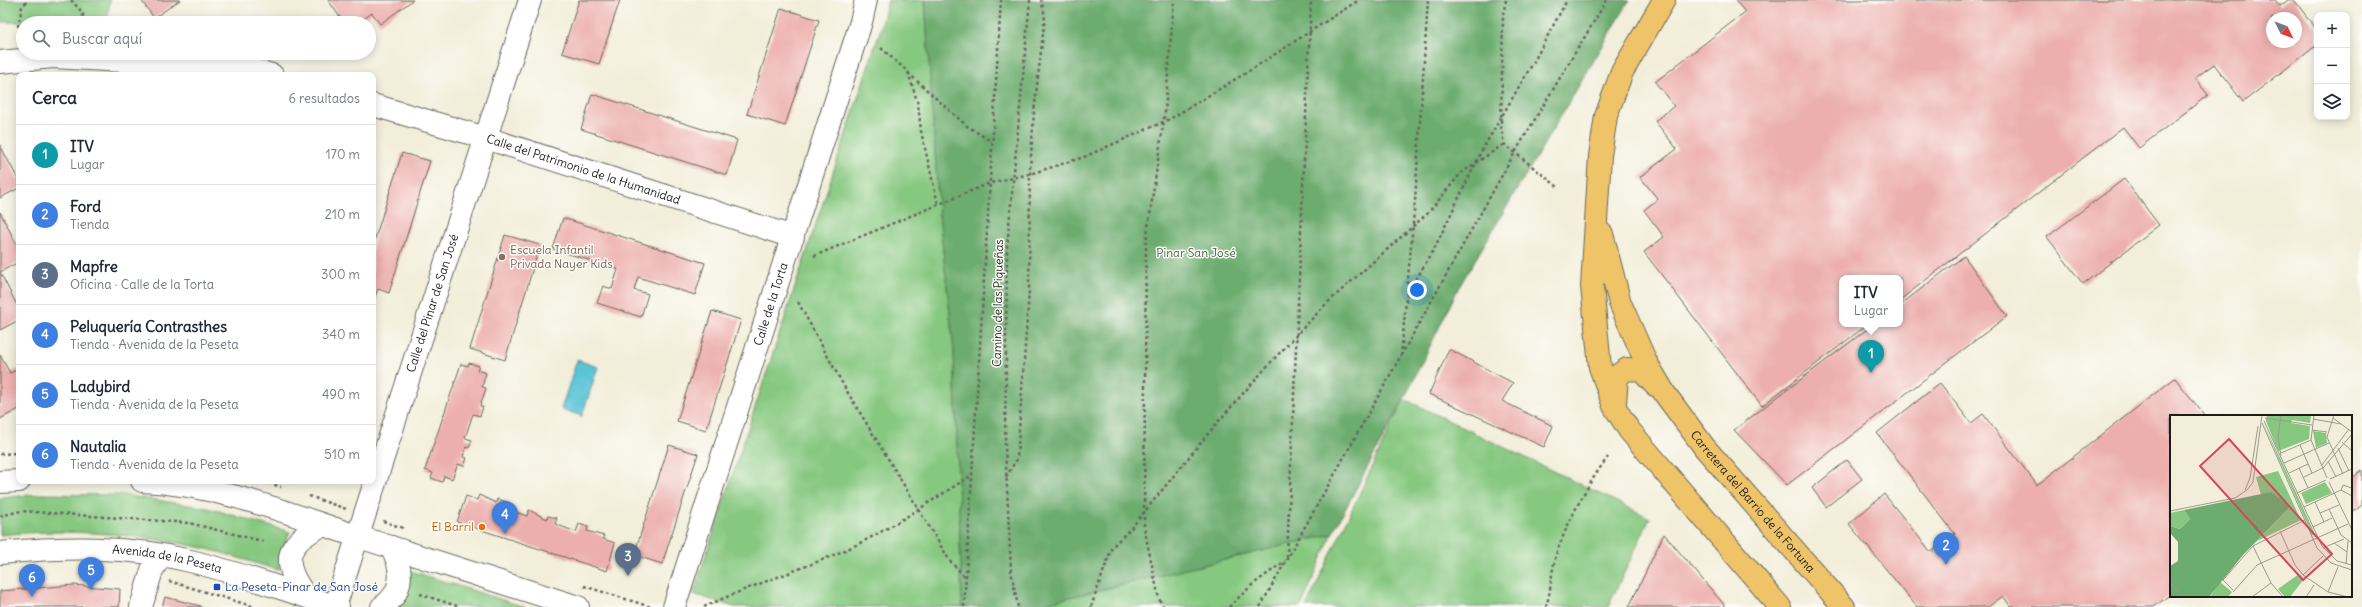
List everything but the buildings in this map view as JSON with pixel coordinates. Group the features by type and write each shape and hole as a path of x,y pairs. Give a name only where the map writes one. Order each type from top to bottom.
{"main road":[{"name":"Carretera del Barrio de la Fortuna","path":"1664,0 1622,72 1606,116 1600,156 1592,286 1599,359 1614,406 1629,430 1780,607"},
{"name":"Carretera del Barrio de la Fortuna","path":"1596,211 1620,303 1646,362 1665,394 1705,448 1844,607"},
{"name":"Carretera del Barrio de la Fortuna","path":"1614,406 1617,376 1627,369 1641,370 1665,394"}],"street":[{"name":"Calle del Pinar de San José","path":"376,477 530,0"},
{"name":"Calle de la Torta","path":"674,607 793,237 861,22 866,0"},
{"path":"0,62 53,66 246,68 261,72"},
{"name":"Calle del Patrimonio de la Humanidad","path":"376,106 486,138 793,237"},
{"path":"0,482 16,480"},
{"path":"171,484 221,493 578,607"},
{"name":"Calle del Pinar de San José","path":"336,607 374,484"},
{"path":"306,596 293,576 289,566 290,552 300,538 323,525"},
{"path":"382,607 395,593 400,582 398,560 391,547"},
{"name":"Avenida de la Peseta","path":"0,553 47,548 121,549 190,560 306,596 336,607"},
{"path":"141,607 152,570 161,556"}],"path":[{"path":"20,16 22,7 28,0"},
{"path":"71,0 82,12 83,16"},
{"name":"Camino de las Piqueñas","path":"964,607 1001,0"},
{"name":"Camino de las Piqueñas","path":"1018,607 1012,571 1005,447 1006,247 1030,0"},
{"path":"1006,477 1017,459 1030,292 1030,174 1034,112 1045,16 1041,0"},
{"path":"1164,607 1160,599 1144,527 1146,241 1164,122 1174,0"},
{"path":"1287,559 1311,0"},
{"path":"814,256 990,183 1030,174 1084,157 1164,122 1207,98 1359,0"},
{"path":"1401,358 1413,227 1428,0"},
{"path":"1506,0 1503,15 1502,115 1504,144 1514,154 1558,187"},
{"path":"1406,296 1435,247 1502,115 1533,64 1567,0"},
{"path":"1260,607 1401,358 1514,154 1607,0"},
{"path":"881,48 967,126 992,142"},
{"path":"908,72 918,104 921,131 938,204"},
{"path":"1091,607 1112,547 1144,512 1216,424 1326,304 1428,213 1461,174 1504,144"},
{"path":"798,302 845,388 950,561 966,578"},
{"path":"0,454 16,453"},
{"path":"1546,607 1551,591 1557,550 1595,474 1608,457"},
{"path":"704,607 738,591 802,569 855,545 919,509 972,474"},
{"path":"0,516 21,512 189,523 266,542"},
{"path":"1229,607 1252,585 1287,559"},
{"path":"162,579 255,607"},
{"path":"420,594 460,607"}],"green space":[{"path":"0,0 110,0 108,16 16,16 16,22 0,22"},
{"path":"888,0 925,0 939,214 954,351 962,607 734,607 693,594 880,31"},
{"name":"Pinar San José","path":"925,0 1630,0 1459,287 1404,399 1332,534 1029,607 962,607 954,351 939,214"},
{"path":"1404,399 1650,518 1608,607 1306,607"},
{"path":"40,494 124,495 208,508 290,532 281,551 279,570 203,548 153,539 76,532 0,535 0,498"},
{"path":"1332,534 1301,607 1029,607"},
{"path":"411,571 525,607 398,607 408,591"}],"water":[{"path":"577,360 598,367 582,416 561,409"}],"place":[{"name":"Escuela Infantil Privada Nayer Kids","path":"502,257"},
{"name":"ITV","path":"1871,373"},
{"name":"El Barril","path":"482,527"},
{"name":"Peluquería Contrasthes","path":"505,534"},
{"name":"Ford","path":"1946,565"},
{"name":"Mapfre","path":"628,576"},
{"name":"La Peseta-Pinar de San José","path":"217,587"},
{"name":"Ladybird","path":"91,590"},
{"name":"Nautalia","path":"32,597"}]}
